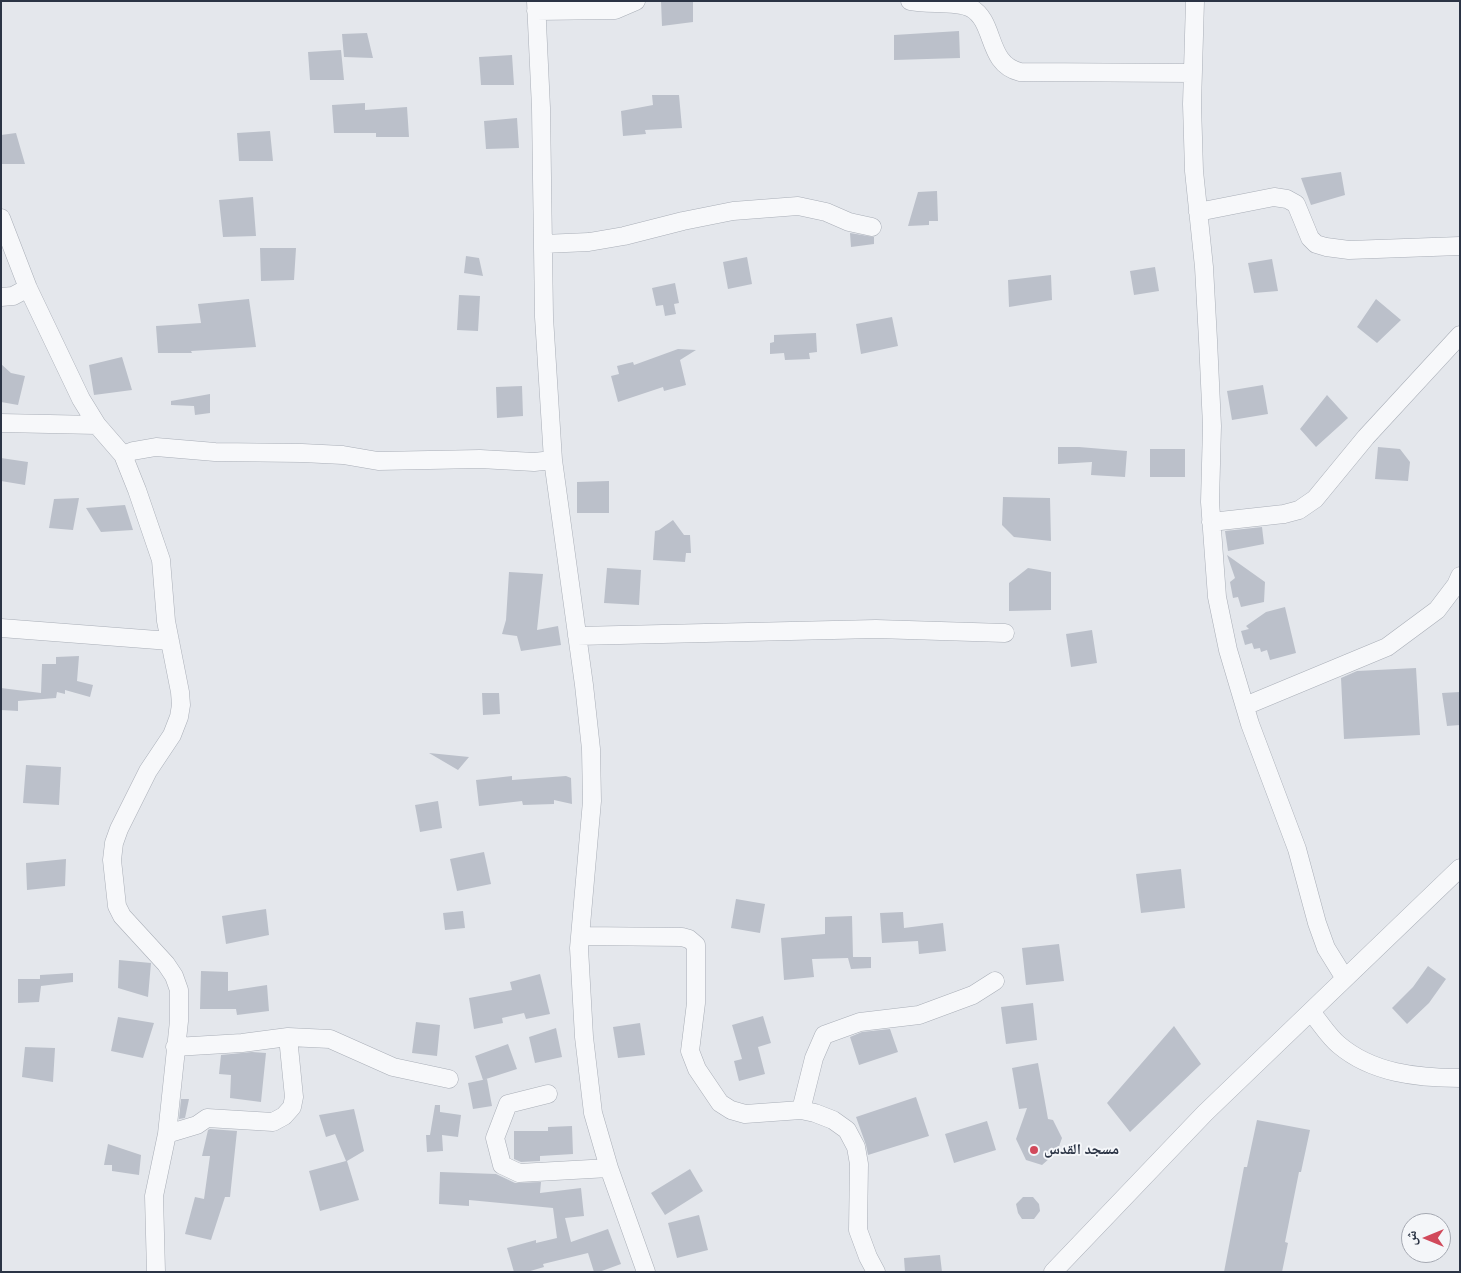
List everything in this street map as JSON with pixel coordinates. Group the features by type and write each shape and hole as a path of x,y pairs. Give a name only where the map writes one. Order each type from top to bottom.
{"street":[{"path":"636,1 615,10 536,6 541,108 544,317 553,460 592,757 592,801 579,948 585,1046 593,1112 609,1168 646,1272"},
{"path":"910,1 935,4 961,4 972,8 981,16 1002,63 1010,70 1020,72 1193,73"},
{"path":"1195,1 1192,104 1194,161 1204,267 1212,426 1211,522 1217,597 1228,650 1253,733 1297,850 1316,923 1326,948 1344,977"},
{"path":"1198,212 1274,197 1287,199 1296,204 1310,238 1316,244 1326,247 1349,250 1460,246"},
{"path":"543,244 589,242 624,236 683,221 734,212 798,206 826,212 849,222 872,227"},
{"path":"1,218 28,288 81,399 97,425 123,455 137,490 158,548 163,577 166,621 179,685 180,717 172,735 148,771 119,828 112,860 116,906 122,916 166,964 174,976 179,990 179,1021 167,1134 154,1196 156,1272"},
{"path":"1,297 13,296 28,288"},
{"path":"1211,522 1284,514 1298,510 1315,499 1366,437 1460,335"},
{"path":"1,423 97,425"},
{"path":"123,455 133,451 156,447 215,452 343,455 378,461 480,458 534,462 553,460"},
{"path":"1245,706 1387,646 1437,610 1456,585 1460,576"},
{"path":"1,628 170,641"},
{"path":"577,636 876,629 1006,632"},
{"path":"1053,1272 1205,1113 1311,1012 1344,977 1460,868"},
{"path":"580,936 682,937 689,939 696,945 696,1003 690,1051 697,1069 720,1103 731,1110 745,1114 801,1110 833,1120 847,1130 856,1147 859,1164 858,1230 876,1272"},
{"path":"801,1110 814,1058 824,1035 860,1022 919,1016 973,995 995,980"},
{"path":"1311,1012 1337,1043 1358,1059 1384,1070 1411,1075 1460,1078"},
{"path":"176,1047 242,1043 288,1037 330,1039 393,1067 449,1079"},
{"path":"167,1134 197,1125 207,1118 274,1122 284,1116 292,1107 294,1097 288,1037"},
{"path":"548,1094 508,1104 495,1138 502,1165 519,1173 609,1168"}],"building":[{"path":"661,1 693,1 693,22 662,26"},
{"path":"959,31 960,58 894,60 894,35"},
{"path":"367,33 373,58 344,57 342,34"},
{"path":"341,50 344,80 310,80 308,52"},
{"path":"512,55 514,85 481,85 479,57"},
{"path":"652,95 679,95 682,128 645,130 646,134 623,136 621,111 653,105"},
{"path":"365,103 365,110 407,107 409,137 376,137 376,133 334,133 332,105"},
{"path":"517,118 519,148 486,149 484,121"},
{"path":"270,131 273,161 239,161 237,133"},
{"path":"16,133 25,164 1,164 1,135"},
{"path":"1341,172 1345,195 1311,205 1301,178"},
{"path":"937,191 938,221 929,221 929,225 908,226 918,192"},
{"path":"253,197 256,236 223,237 219,200"},
{"path":"850,233 874,237 874,244 851,247"},
{"path":"260,248 296,248 294,280 261,281"},
{"path":"466,256 479,258 483,276 464,273"},
{"path":"747,257 752,284 728,289 723,262"},
{"path":"1272,259 1278,291 1254,293 1248,263"},
{"path":"1155,267 1159,291 1134,295 1130,271"},
{"path":"1051,275 1052,300 1009,307 1008,280"},
{"path":"675,283 679,303 674,304 676,314 665,316 663,305 656,306 652,288"},
{"path":"459,295 480,296 478,331 457,330"},
{"path":"249,299 256,347 191,351 192,353 158,353 156,326 201,323 198,304"},
{"path":"1376,299 1401,320 1377,343 1357,327"},
{"path":"892,317 898,346 861,354 856,324"},
{"path":"816,333 817,352 809,353 810,359 785,360 784,353 770,354 770,343 774,342 774,335"},
{"path":"678,349 696,350 680,360 686,385 664,391 663,387 618,402 611,376 619,374 617,366 633,362 634,365"},
{"path":"122,357 132,390 94,395 89,365"},
{"path":"1,364 11,373 25,376 18,405 1,402"},
{"path":"1263,385 1268,414 1232,420 1227,391"},
{"path":"522,386 523,416 497,418 496,387"},
{"path":"210,394 210,413 195,415 194,406 171,405 171,401"},
{"path":"1327,395 1348,418 1316,447 1300,429"},
{"path":"1058,447 1127,451 1125,477 1091,475 1092,462 1058,464"},
{"path":"1378,447 1400,449 1410,462 1408,481 1375,479"},
{"path":"1150,449 1185,449 1185,477 1150,477"},
{"path":"1,458 28,462 25,485 1,481"},
{"path":"609,481 609,513 577,513 577,482"},
{"path":"1003,497 1050,498 1051,541 1014,537 1002,525"},
{"path":"79,498 73,530 49,528 54,499"},
{"path":"125,505 133,530 101,532 86,508"},
{"path":"673,520 684,535 690,535 691,553 686,553 685,562 653,560 655,531"},
{"path":"1262,527 1264,544 1228,551 1225,531"},
{"path":"1227,555 1265,582 1264,602 1241,607 1238,597 1233,598 1230,582 1235,578"},
{"path":"607,568 641,570 639,605 604,603"},
{"path":"1028,568 1051,572 1051,610 1009,611 1009,583"},
{"path":"509,572 543,574 537,630 558,626 561,645 521,651 517,636 502,634 506,620"},
{"path":"1285,607 1296,653 1270,660 1267,650 1261,652 1260,648 1254,649 1252,643 1245,645 1241,631 1249,629 1246,626 1266,612"},
{"path":"1092,630 1097,663 1071,667 1066,634"},
{"path":"79,656 77,681 93,685 90,697 65,690 65,694 57,692 56,698 18,701 18,711 1,710 1,688 41,693 42,664 56,664 56,657"},
{"path":"1416,668 1420,735 1344,739 1341,678 1357,671"},
{"path":"1460,692 1460,725 1447,726 1442,693"},
{"path":"482,693 499,693 500,714 483,715"},
{"path":"429,753 469,757 458,770"},
{"path":"26,765 61,767 59,805 23,803"},
{"path":"512,776 512,780 566,776 571,778 572,804 554,800 554,804 523,805 522,801 479,806 476,780"},
{"path":"438,801 442,828 420,832 415,805"},
{"path":"484,852 491,884 457,891 450,859"},
{"path":"66,859 65,886 27,890 26,863"},
{"path":"1181,869 1185,908 1141,913 1136,874"},
{"path":"736,899 765,904 760,933 731,928"},
{"path":"266,909 269,935 226,944 222,916"},
{"path":"463,911 465,928 445,930 443,913"},
{"path":"903,912 904,928 943,923 946,951 919,954 918,941 882,943 880,913"},
{"path":"852,916 853,957 871,957 871,968 851,969 848,958 812,959 814,977 784,980 781,938 825,934 825,917"},
{"path":"1059,944 1064,981 1026,985 1022,948"},
{"path":"119,960 151,963 148,997 118,988"},
{"path":"1428,966 1446,979 1429,1003 1407,1024 1392,1008 1413,987"},
{"path":"201,971 228,972 228,991 267,985 269,1011 237,1015 236,1009 200,1009"},
{"path":"73,973 73,982 41,986 39,1002 18,1003 18,979 40,979 40,975"},
{"path":"540,974 550,1014 526,1019 524,1013 502,1018 503,1023 474,1029 469,998 512,990 510,982"},
{"path":"1033,1003 1037,1040 1006,1044 1001,1007"},
{"path":"763,1016 771,1043 758,1047 765,1074 739,1081 734,1061 742,1059 732,1025"},
{"path":"118,1017 154,1023 143,1058 111,1051"},
{"path":"416,1022 440,1025 437,1056 412,1053"},
{"path":"640,1023 645,1055 618,1058 613,1027"},
{"path":"1174,1026 1201,1064 1130,1132 1107,1103"},
{"path":"556,1028 562,1057 535,1063 529,1037"},
{"path":"890,1029 898,1052 859,1065 850,1037 862,1032"},
{"path":"508,1044 517,1069 483,1080 475,1056"},
{"path":"25,1047 55,1048 53,1082 22,1077"},
{"path":"252,1052 266,1053 261,1102 230,1098 231,1075 219,1074 221,1055"},
{"path":"1038,1063 1048,1119 1053,1120 1062,1138 1057,1152 1042,1165 1026,1160 1016,1139 1027,1108 1019,1109 1012,1068"},
{"path":"487,1079 492,1106 473,1109 468,1083"},
{"path":"916,1097 929,1136 868,1155 856,1117"},
{"path":"181,1099 189,1099 185,1118 179,1119"},
{"path":"435,1105 440,1105 440,1112 461,1115 458,1137 442,1135 443,1151 427,1152 426,1135 430,1135"},
{"path":"354,1109 364,1151 347,1161 359,1200 320,1211 309,1171 346,1161 335,1134 326,1137 319,1115"},
{"path":"1257,1120 1310,1130 1301,1172 1299,1172 1285,1242 1288,1243 1282,1272 1224,1272 1244,1167 1247,1167"},
{"path":"987,1121 996,1150 954,1163 945,1134"},
{"path":"572,1126 573,1154 540,1156 540,1161 521,1162 514,1159 514,1131 548,1131 548,1127"},
{"path":"208,1130 237,1131 230,1197 225,1197 211,1240 185,1234 195,1197 204,1199 210,1156 202,1156"},
{"path":"108,1144 141,1155 139,1175 112,1171 112,1165 104,1165"},
{"path":"690,1169 703,1191 665,1215 651,1193"},
{"path":"440,1172 496,1174 515,1183 541,1182 540,1193 581,1188 584,1216 565,1218 571,1242 608,1229 621,1264 594,1272 588,1253 543,1264 544,1267 527,1272 514,1272 507,1248 536,1240 536,1243 557,1238 553,1208 469,1200 469,1206 439,1204"},
{"path":"1023,1197 1033,1197 1039,1204 1040,1211 1034,1219 1022,1219 1018,1213 1016,1204"},
{"path":"699,1215 708,1250 677,1258 668,1223"},
{"path":"940,1255 942,1272 905,1272 904,1258"}],"place":[{"name":"مسجد القدس","path":"1034,1150"}]}
